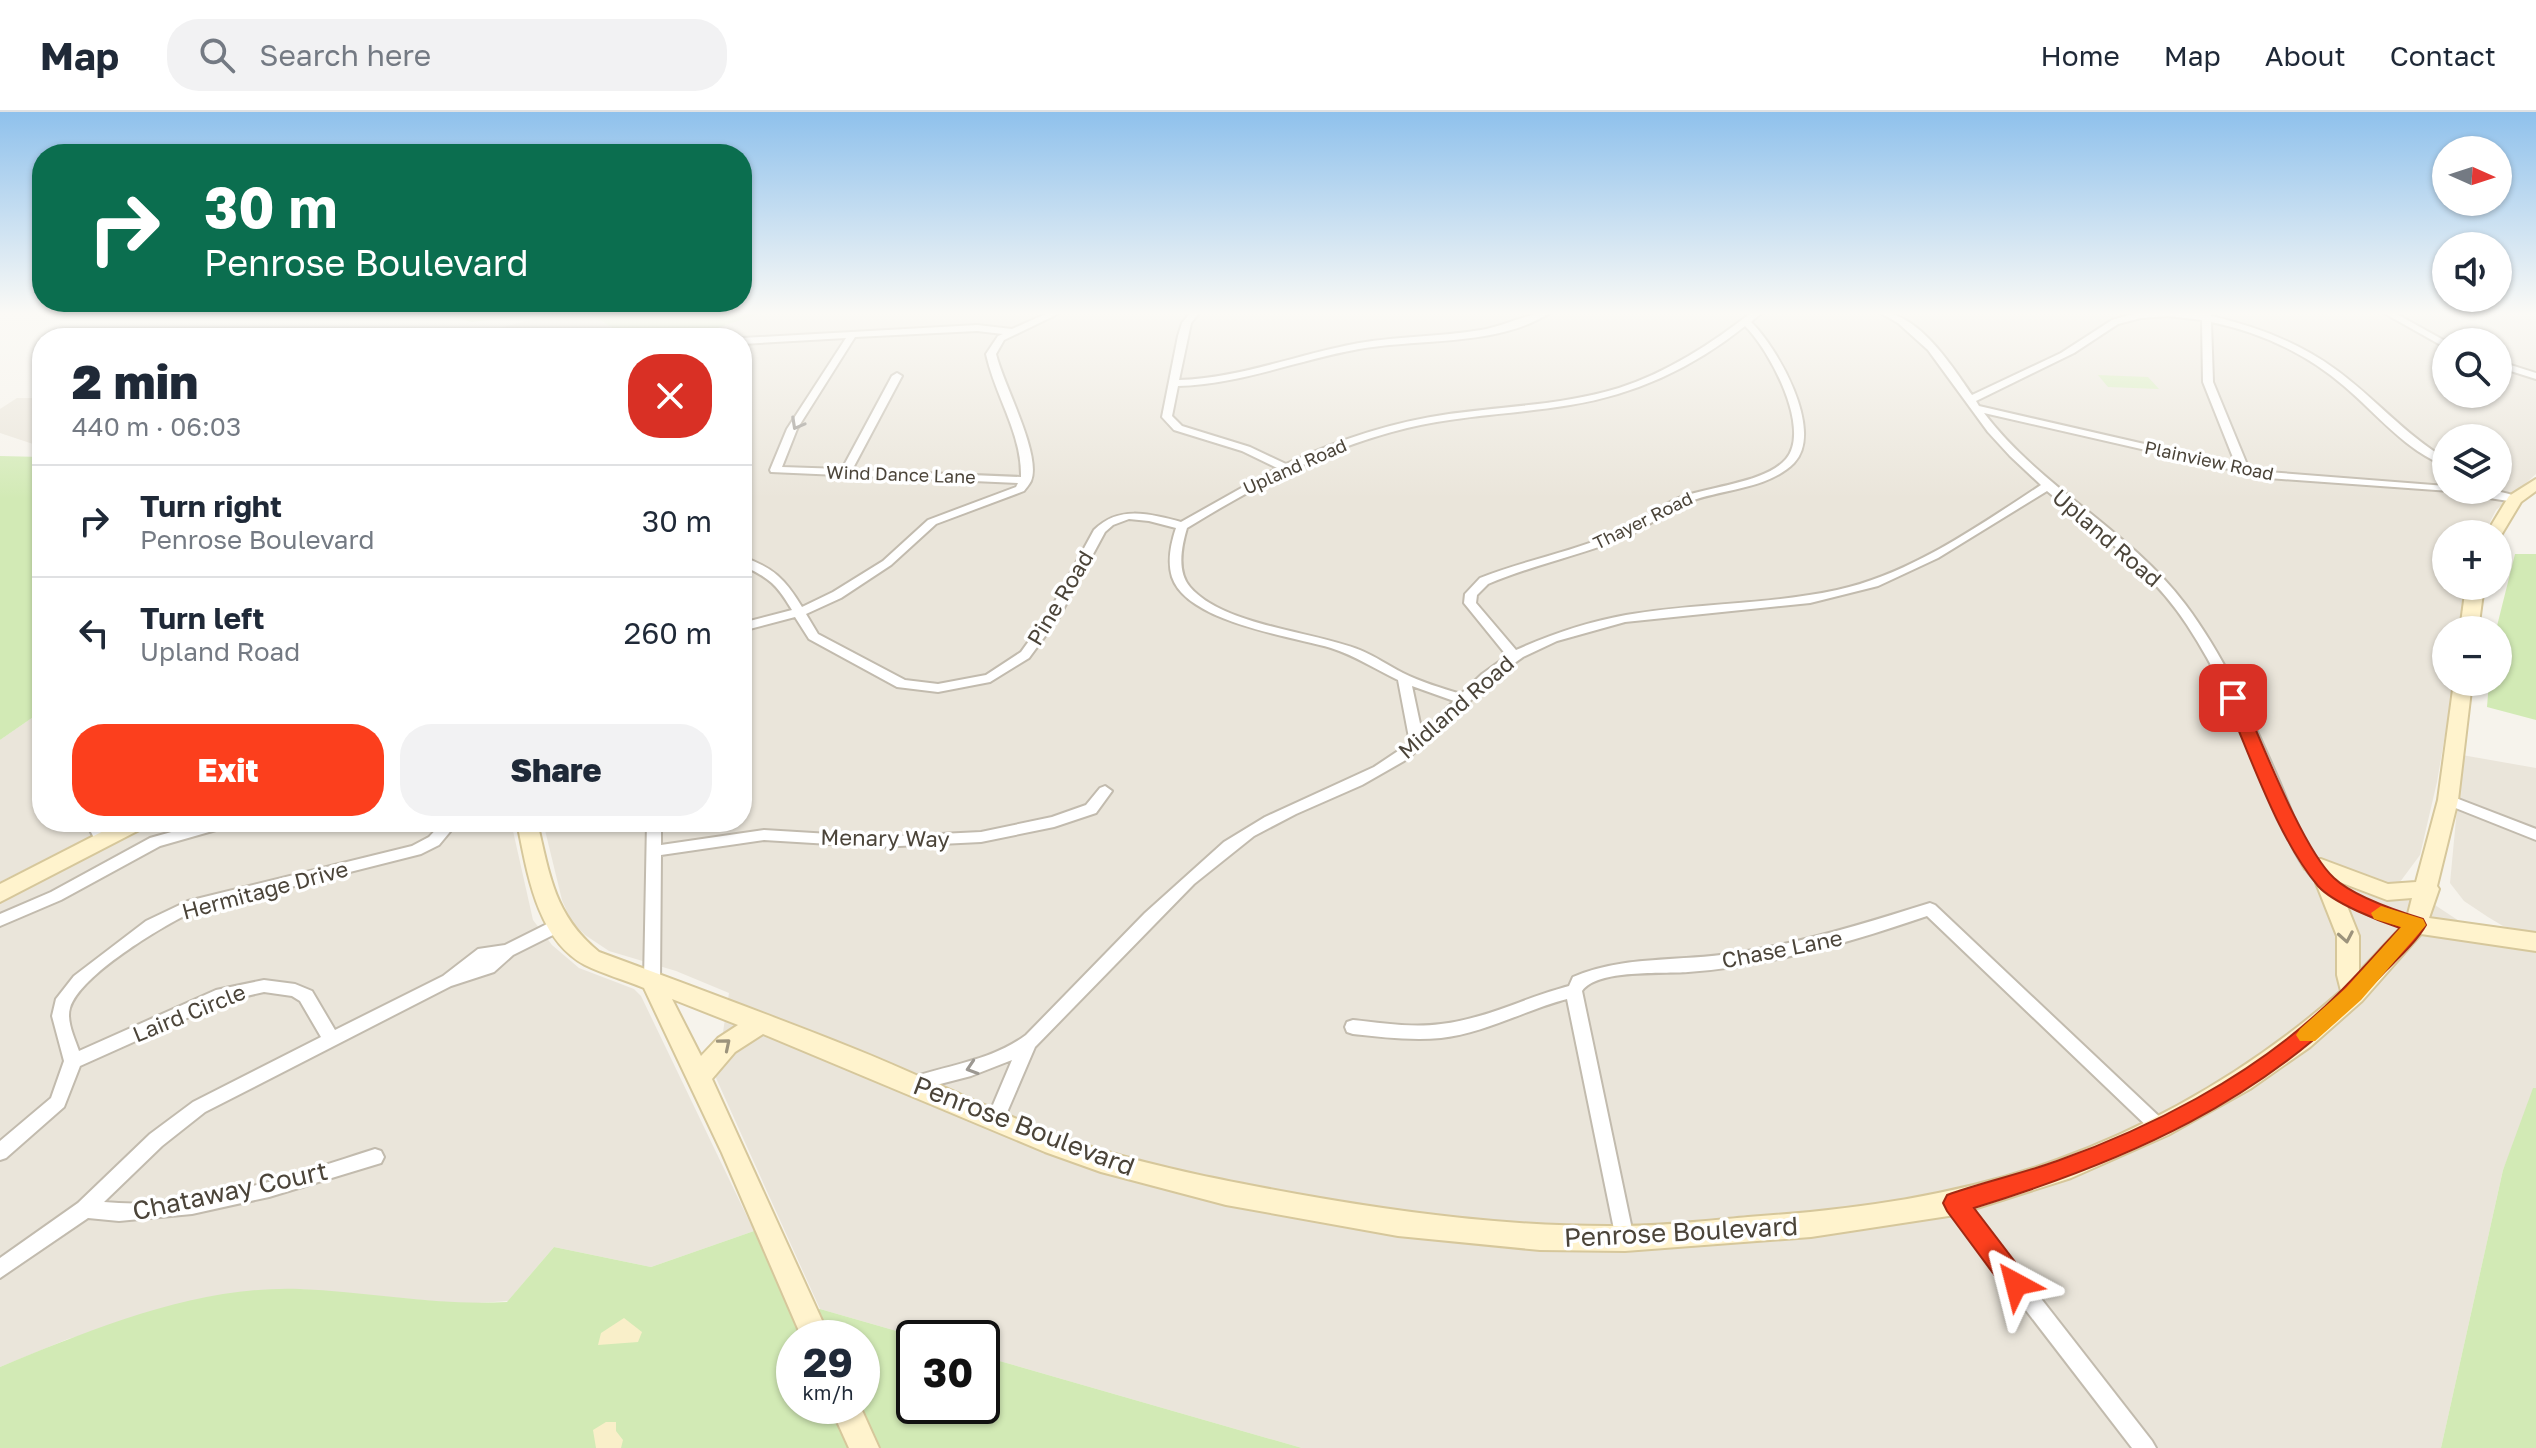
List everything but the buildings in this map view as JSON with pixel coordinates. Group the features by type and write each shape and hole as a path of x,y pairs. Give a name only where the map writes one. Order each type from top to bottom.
{"street":[{"name":"Wind Dance Lane","path":"827,374 792,429 775,470 1026,480"},
{"path":"752,624 802,611 868,577 932,522 1020,489 1026,480 1014,417 997,374"},
{"path":"1174,374 1166,412 1178,428 1246,449 1285,468"},
{"path":"1172,383 1234,380 1254,374"},
{"name":"Upland Road","path":"1182,526 1285,468 1411,424 1572,402 1660,374"},
{"name":"Thayer Road","path":"1514,656 1470,603 1471,594 1484,581 1622,535 1689,498 1761,480 1790,459 1800,439 1798,412 1780,374"},
{"name":"Upland Road","path":"1952,374 1992,430 2047,486 2144,566 2181,608 2219,670 2313,864 2327,883 2384,915 2416,925"},
{"path":"1974,404 2030,374"},
{"path":"2208,374 2208,382 2244,470"},
{"path":"2335,374 2401,436 2432,455"},
{"path":"845,473 897,376"},
{"name":"Plainview Road","path":"1974,404 2244,470 2293,478 2432,488"},
{"path":"2502,520 2515,499 2536,484"},
{"name":"Midland Road","path":"913,1084 995,1061 1028,1043 1165,904 1229,845 1258,826 1379,770 1417,744 1514,656 1569,633 1613,621 1713,607 1810,600 1850,590 1923,562 1960,543 2047,486"},
{"name":"Pine Road","path":"752,565 771,575 802,611 804,625 813,636 884,677 919,688 974,684 1007,669 1039,639 1100,530 1109,522 1130,515 1182,526"},
{"path":"1182,526 1177,541 1176,570 1185,589 1195,598 1244,620 1352,651 1404,678 1464,700"},
{"path":"1404,678 1417,744"},
{"name":"Penrose Boulevard","path":"557,926 573,945 610,969 652,981 763,1024 1101,1161 1291,1206 1470,1233 1625,1239 1811,1225 1955,1203 2062,1170 2159,1127 2273,1062 2354,994 2416,925 2428,889 2448,800 2461,696"},
{"name":"Menary Way","path":"653,851 764,835 903,842 981,837 1054,822 1091,809 1105,791"},
{"path":"2448,800 2536,835"},
{"path":"0,894 96,832"},
{"path":"0,920 56,896 155,842 190,832"},
{"name":"Hermitage Drive","path":"73,1061 60,1016 62,1004 99,964 152,925 188,907 416,850 434,841 442,832"},
{"path":"0,1269 85,1209 156,1140 199,1107 446,981 488,968 507,951 557,926 544,895 529,832"},
{"path":"654,832 652,981 808,1320"},
{"path":"2313,864 2387,892 2428,889"},
{"path":"2327,883 2348,936 2348,975 2354,994"},
{"name":"Chase Lane","path":"1574,991 1579,982 1604,973 1746,957 1852,935 1930,909 2159,1127"},
{"path":"2416,925 2536,942"},
{"name":"Laird Circle","path":"73,1061 222,995 264,986 295,990 306,996 331,1039"},
{"path":"1353,1027 1423,1032 1456,1029 1574,991 1625,1239"},
{"path":"699,1078 716,1051 738,1033 763,1024"},
{"name":"Midland Road","path":"996,1119 1028,1043"},
{"path":"0,1152 58,1102 73,1061"},
{"name":"Chataway Court","path":"85,1209 118,1215 169,1209 276,1186 375,1157"},
{"path":"1955,1203 2145,1448"},
{"path":"853,1424 864,1448"}],"shaded area":[{"path":"752,374 2432,374 2432,408 2512,408 2512,374 2536,374 2536,474 2512,496 2512,424 2432,424 2432,504 2503,504 2491,520 2432,520 2432,600 2465,600 2463,616 2432,616 2432,696 2452,696 2437,782 2420,855 2400,882 2491,942 2536,949 2536,1088 2503,1170 2441,1448 1302,1448 1000,1361 1000,1320 896,1320 896,1331 880,1326 880,1320 858,1320 820,1309 716,1078 729,993 676,971 609,951 571,921 562,900 545,832 752,832"},
{"path":"17,398 32,398 32,444 0,433 0,409"},
{"path":"32,718 32,832 99,832 0,882 0,740"},
{"path":"2462,755 2536,768 2536,934 2503,926 2464,901 2450,883"},
{"path":"138,832 513,832 533,920 552,945 579,968 634,989 641,996 754,1231 651,1267 554,1247 508,1301 465,1304 298,1289 224,1295 68,1339 0,1367 0,900"}],"green space":[{"path":"2098,375 2148,377 2159,389 2108,387"},
{"path":"0,456 32,457 32,718 0,740"},
{"path":"2515,554 2536,554 2536,720 2487,707 2488,696 2512,696 2512,616 2500,616 2504,600 2512,600"},
{"path":"2533,1088 2536,1088 2536,1448 2441,1448 2503,1170"},
{"path":"754,1231 789,1311 820,1309 858,1320 776,1320 776,1424 880,1424 880,1326 896,1331 896,1424 1000,1424 1000,1361 1302,1448 0,1448 0,1367 71,1338 185,1302 262,1290 300,1289 455,1302 507,1302 554,1247 651,1267"}],"sand":[{"path":"624,1318 642,1332 638,1342 598,1345 601,1333"},
{"path":"606,1422 616,1422 616,1431 623,1440 621,1448 596,1448 593,1430"}],"slow traffic":[{"path":"2307,1035 2354,994 2416,925 2381,913"}],"route":[{"path":"2016,1284 1955,1203 2062,1170 2134,1140 2241,1082 2302,1040 2354,994 2416,925 2384,915 2327,883 2298,840 2233,698"}]}
